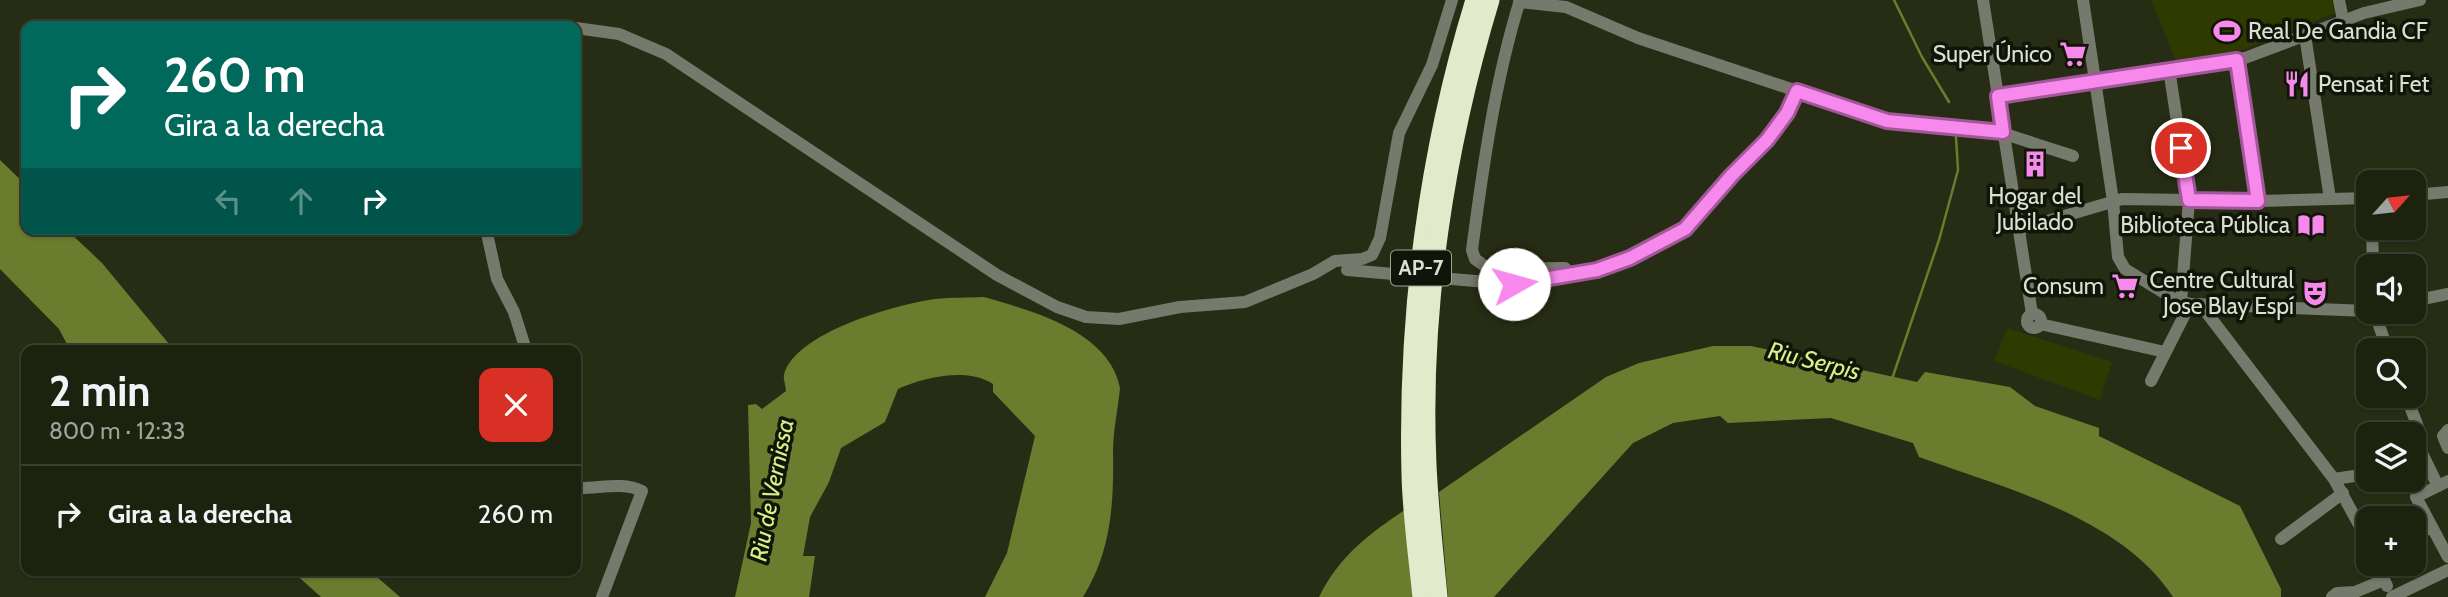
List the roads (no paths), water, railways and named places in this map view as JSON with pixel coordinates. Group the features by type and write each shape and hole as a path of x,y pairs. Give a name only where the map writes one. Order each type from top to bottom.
{"highway":[{"name":"AP-7","path":"1438,597 1411,475 1415,350 1422,258 1438,143 1475,0"},
{"name":"AP-7","path":"1422,597 1429,351 1436,262 1454,138 1490,0"}],"street":[{"path":"581,29 619,34 666,54 986,268 1056,307 1086,317 1119,319 1180,307 1237,304 1313,274 1335,261 1368,258 1378,246 1399,133 1432,65 1452,0"},
{"path":"1983,0 2036,319 2165,352"},
{"path":"2083,0 2113,201 2118,257 2125,270 2190,304 2334,479 2356,518"},
{"path":"2339,0 2343,20"},
{"path":"1998,96 2237,60 2343,20 2420,0"},
{"path":"1572,275 1565,268 1489,269 1475,260 1472,250 1481,179 1499,82 1520,1 1566,7 1638,38 1887,121 2003,132 2073,156"},
{"path":"2305,35 2330,199"},
{"path":"2237,60 2258,201"},
{"path":"2151,381 2190,304 2189,200 2169,69"},
{"path":"1313,274 1347,270 1514,284 1572,275 1630,258 1691,225 1782,121 1797,91"},
{"path":"2426,194 2448,192"},
{"path":"2020,229 2113,201 2356,198"},
{"path":"487,235 497,279 514,312 524,345"},
{"path":"2426,298 2448,293"},
{"path":"2190,304 2356,311"},
{"path":"2448,430 2443,436 2448,448"},
{"path":"2426,455 2443,483 2416,496 2448,557"},
{"path":"2334,479 2356,476"},
{"path":"581,488 604,489 628,484 642,491 602,597"},
{"path":"2281,539 2343,493"},
{"path":"2426,530 2431,528"},
{"path":"2382,576 2392,597 2448,570"},
{"path":"2332,597 2341,592 2355,592 2384,580"}],"water":[{"path":"0,160 21,180 21,235 72,235 102,263 170,345 67,345 59,329 0,269"},
{"name":"Riu de Vernissa","path":"984,297 1045,317 1085,338 1101,352 1113,368 1120,388 1114,436 1109,527 1100,563 1083,597 985,597 1007,553 1035,436 993,392 993,384 983,379 959,375 933,378 898,389 885,422 841,448 829,482 810,517 803,556 815,556 809,597 735,597 751,523 748,405 756,404 762,409 786,391 784,375 792,360 827,333 874,314 918,302 941,298"},
{"name":"Riu Serpis","path":"1713,346 1751,346 1917,382 1925,372 2010,387 2035,406 2099,428 2099,436 2240,506 2281,589 2281,597 2173,597 2151,569 2092,526 2023,494 1919,457 1913,443 1831,418 1728,423 1720,416 1673,423 1633,443 1494,597 1448,597 1439,492 1606,377 1639,363"},
{"path":"1406,509 1414,597 1319,597 1336,569 1356,547"},
{"path":"298,576 376,576 400,597 321,597"}],"waterway":[{"path":"1894,0 1922,57 1949,102"},
{"path":"1892,379 1939,240 1958,170 1956,137"}],"place":[{"name":"Real De Gandia CF","path":"2227,31"},
{"name":"Super Único","path":"2073,54"},
{"name":"Pensat i Fet","path":"2297,84"},
{"name":"Hogar del Jubilado","path":"2035,164"},
{"name":"Biblioteca Pública","path":"2311,225"},
{"name":"Consum","path":"2125,286"},
{"name":"Centre Cultural Jose Blay Espí","path":"2315,293"}]}
